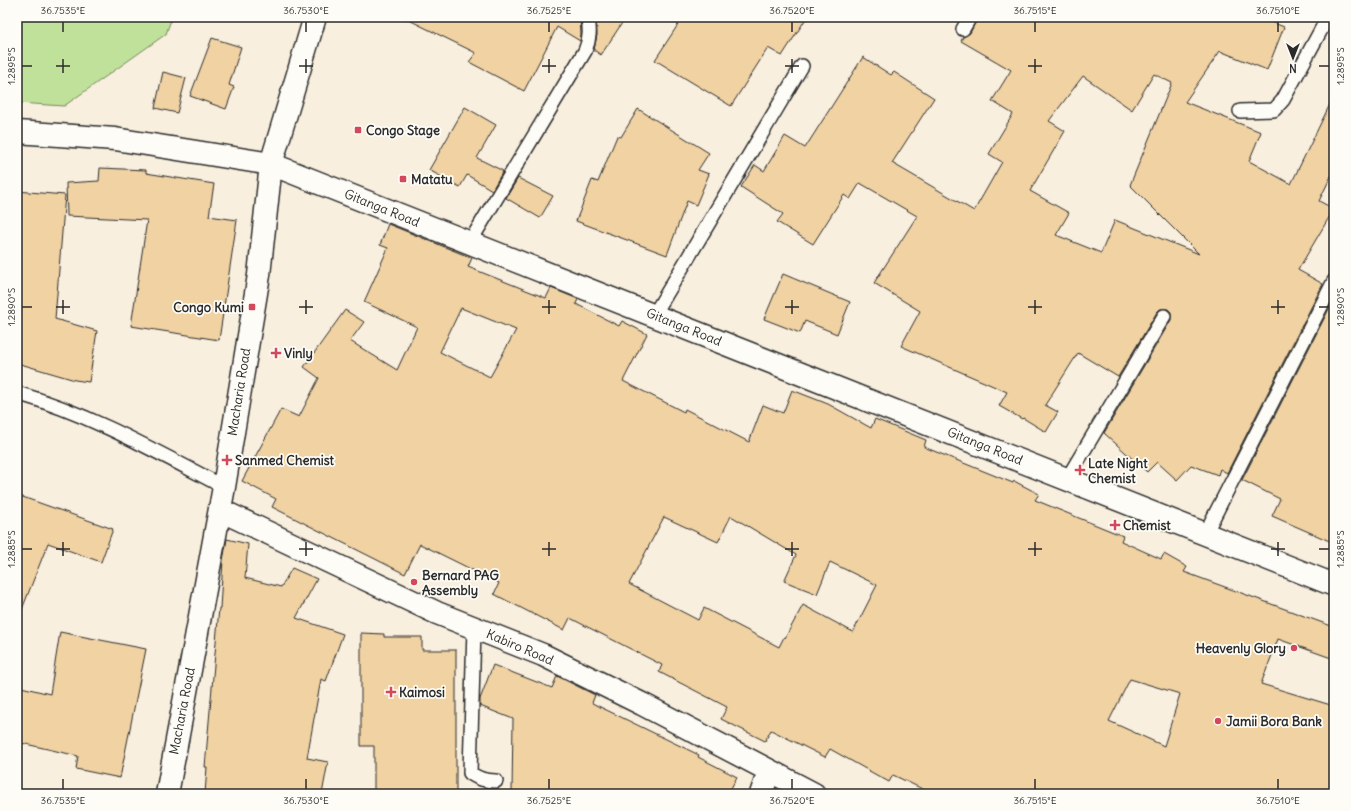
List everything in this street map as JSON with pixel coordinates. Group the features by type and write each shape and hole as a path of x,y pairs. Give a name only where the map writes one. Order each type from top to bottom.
{"street":[{"name":"Macharia Road","path":"167,794 224,487 258,275 271,164 316,17"},
{"name":"Gitanga Road","path":"17,132 115,139 271,164 1334,585"},
{"name":"Kabiro Road","path":"220,510 437,613 543,655 642,704 814,794"},
{"path":"762,794 769,771"}],"lane":[{"path":"470,242 585,51 590,34 588,17"},
{"path":"963,29 970,17"},
{"path":"1240,111 1274,110 1283,100 1328,17"},
{"path":"654,315 802,66"},
{"path":"1205,534 1334,281"},
{"path":"1067,479 1164,316"},
{"path":"17,393 61,407 109,428 224,487"},
{"path":"474,628 470,773 476,778 485,781 496,781"}],"green space":[{"path":"17,17 172,17 166,34 64,106 17,103"}],"building":[{"path":"403,17 580,17 581,34 580,41 557,27 524,91 469,62 476,53"},
{"path":"596,17 626,17 601,55 594,50 597,35"},
{"path":"683,17 807,17 782,56 768,48 731,106 655,60"},
{"path":"978,17 1259,17 1284,27 1267,70 1220,51 1185,102 1261,132 1249,161 1291,184 1334,96 1334,170 1319,201 1334,209 1298,270 1323,284 1227,473 1220,469 1218,475 1191,465 1177,480 1157,462 1147,472 1104,433 1171,320 1171,312 1168,309 1160,309 1157,312 1118,377 1078,353 1045,405 1058,412 1046,432 999,406 1007,392 901,346 920,311 874,283 917,216 860,183 850,199 844,195 813,244 777,222 783,214 741,187 755,165 764,171 785,136 805,148 863,57 891,75 894,72 934,98 892,163 974,211 1002,162 989,154 1013,114 992,101 1011,70 961,41 963,37 970,33","holes":["1154,74 1172,83 1130,185 1199,254 1115,220 1101,253 1056,235 1069,213 1030,191 1065,131 1049,121 1083,76 1132,110"]},
{"path":"212,38 241,47 229,85 234,87 226,109 190,96"},
{"path":"163,72 186,78 177,113 155,108"},
{"path":"465,107 496,125 477,158 503,171 492,190 467,175 460,187 429,170"},
{"path":"638,109 709,153 698,170 709,174 696,205 687,201 667,255 576,221 592,180 598,182 617,136 621,137"},
{"path":"100,168 146,170 146,173 214,184 209,216 237,220 219,340 131,326 147,220 67,216 66,183 99,181"},
{"path":"518,178 553,196 540,218 506,198"},
{"path":"17,191 65,195 55,319 97,331 89,382 75,380 17,363"},
{"path":"388,224 472,258 468,267 546,298 551,288 578,299 576,304 619,326 622,321 647,334 623,381 684,412 685,409 749,442 763,405 783,413 792,390 828,404 871,428 875,419 926,440 924,447 1013,483 1014,481 1039,494 1035,500 1123,536 1121,541 1161,559 1164,554 1187,567 1184,572 1334,627 1334,659 1278,639 1261,684 1334,706 1334,794 933,794 893,775 889,782 830,749 825,757 771,730 765,741 721,719 727,707 659,672 662,665 570,618 564,630 494,594 499,583 420,544 405,574 272,507 276,499 242,481 281,409 299,417 319,378 304,367 345,310 364,322 350,341 397,370 417,327 364,302 388,248 380,245","holes":["461,308 516,330 490,377 440,352","731,516 796,555 784,581 817,594 830,562 877,585 853,632 803,605 779,647 704,608 698,620 629,584 664,517 718,542","1130,679 1180,694 1164,746 1109,721"]},
{"path":"783,274 850,302 837,334 805,321 800,333 764,319"},
{"path":"1334,299 1334,543 1272,516 1280,499 1242,480"},
{"path":"17,495 113,529 101,562 48,543 19,617 17,617"},
{"path":"227,539 248,544 245,578 281,587 292,568 317,579 296,618 343,634 326,681 321,679 307,758 328,762 322,794 205,794 207,767 205,767 223,560"},
{"path":"60,632 146,649 120,778 76,769 78,756 17,742 17,686 50,694"},
{"path":"361,633 384,634 384,637 422,637 422,650 456,650 456,794 374,794 374,746 361,746"},
{"path":"493,665 552,688 557,676 595,695 592,703 699,755 698,757 737,777 728,794 512,794 513,719 480,706 480,699"}],"place":[{"name":"Congo Stage","path":"358,130"},
{"name":"Matatu","path":"403,179"},
{"name":"Congo Kumi","path":"252,307"},
{"name":"Vinly","path":"276,353"},
{"name":"Sanmed Chemist","path":"227,460"},
{"name":"Late Night Chemist","path":"1080,470"},
{"name":"Chemist","path":"1115,525"},
{"name":"Bernard PAG Assembly","path":"414,582"},
{"name":"Heavenly Glory","path":"1294,648"},
{"name":"Kaimosi","path":"391,692"},
{"name":"Jamii Bora Bank","path":"1218,721"}]}
